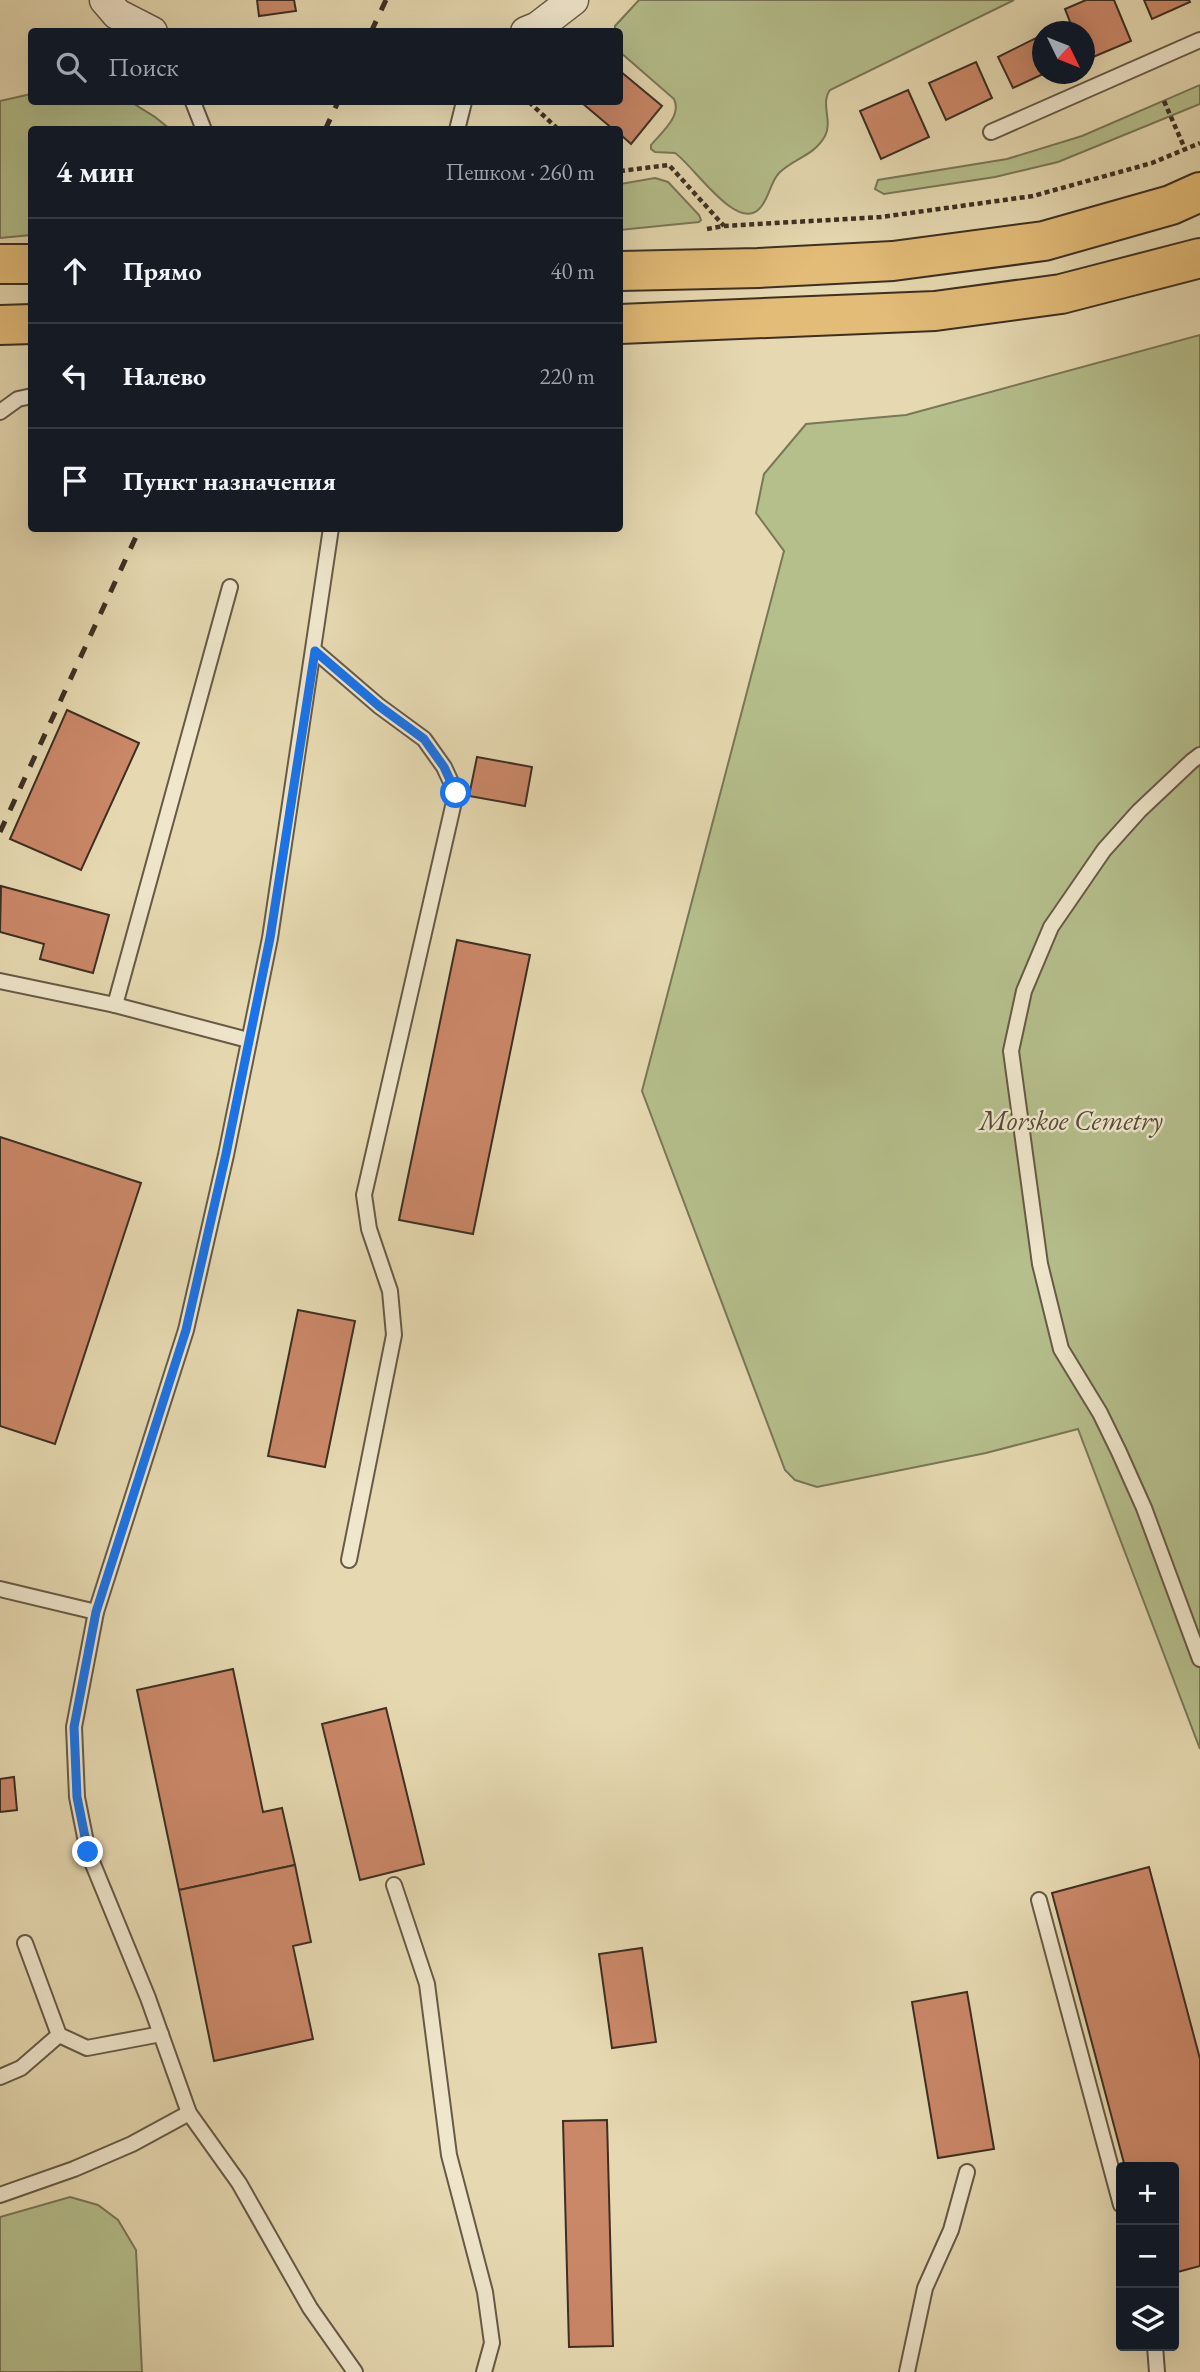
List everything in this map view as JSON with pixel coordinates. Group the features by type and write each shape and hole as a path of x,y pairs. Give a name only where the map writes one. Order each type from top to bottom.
{"highway":[{"path":"623,271 892,261 1030,242 1171,205 1200,192"},
{"path":"623,324 935,312 1061,294 1200,258"},
{"path":"0,264 28,264"},
{"path":"0,325 28,324"}],"street":[{"path":"105,0 117,14 144,28"},
{"path":"536,28 573,0"}],"lane":[{"path":"991,132 1200,40"},
{"path":"194,105 202,126"},
{"path":"458,126 463,105"},
{"path":"0,412 18,399 28,397"},
{"path":"330,532 315,651 270,938 226,1154 186,1330 96,1612 74,1727 77,1797 88,1852 161,2034 189,2113 239,2183 310,2308 355,2372"},
{"path":"115,1005 230,587"},
{"path":"315,651 379,706 424,739 444,767 456,793 364,1195 369,1229 390,1291 394,1335 349,1560"},
{"path":"1200,755 1139,811 1104,850 1051,927 1024,991 1011,1051 1040,1264 1061,1349 1100,1413 1144,1508 1200,1659"},
{"path":"0,981 115,1005 248,1040"},
{"path":"0,1589 96,1612"},
{"path":"394,1885 427,1984 449,2155 485,2292 492,2343 484,2372"},
{"path":"1039,1900 1116,2186"},
{"path":"24,1943 59,2035 87,2048 161,2034"},
{"path":"0,2077 22,2068 59,2035"},
{"path":"0,2195 74,2169 132,2144 189,2113"},
{"path":"907,2372 925,2288 951,2230 967,2172"},
{"path":"1156,2351 1157,2372"}],"path":[{"path":"1164,101 1185,149"},
{"path":"532,105 555,126"},
{"path":"698,231 724,226 881,217 1033,196 1152,163 1200,143"},
{"path":"623,171 668,165 712,210"}],"green space":[{"path":"639,0 1014,0 830,90 826,101 828,124 825,136 810,153 779,173 762,206 749,214 726,204 675,153 655,152 651,149 651,145 673,118 676,105 674,99 623,55 623,28 615,26"},
{"path":"1200,85 1200,104 1058,162 995,177 884,194 875,189 878,180 1007,159 1082,136"},
{"path":"28,95 28,105 136,105 166,126 28,126 28,235 0,238 0,101"},
{"path":"655,178 668,182 701,220 623,230 623,183"},
{"name":"Morskoe Cemetry","path":"1200,335 1200,1749 1078,1429 986,1453 817,1487 795,1480 785,1470 642,1091 784,551 756,513 764,474 806,424 906,415"},
{"path":"70,2197 98,2205 118,2220 136,2250 142,2372 0,2372 0,2217"}],"building":[{"path":"257,0 294,0 296,11 259,16"},
{"path":"1086,0 1114,0 1131,41 1095,56 1095,21 1070,21 1065,9"},
{"path":"1144,0 1189,0 1190,2 1152,19"},
{"path":"1032,40 1032,79 1013,88 998,57"},
{"path":"976,62 992,98 946,120 929,83"},
{"path":"623,74 662,106 631,144 623,137 623,126 609,126 584,105 623,105"},
{"path":"908,90 929,137 881,159 860,111"},
{"path":"67,710 139,743 81,870 10,839"},
{"path":"477,757 532,767 525,806 469,796"},
{"path":"1,886 109,915 93,973 40,959 44,944 0,932"},
{"path":"457,940 530,955 473,1234 399,1220"},
{"path":"0,1137 141,1183 55,1444 0,1426"},
{"path":"298,1310 355,1321 325,1467 268,1456"},
{"path":"233,1669 263,1812 282,1808 295,1865 179,1890 137,1690"},
{"path":"386,1708 424,1864 360,1880 322,1724"},
{"path":"14,1777 17,1810 0,1812 0,1779"},
{"path":"295,1865 311,1942 293,1946 313,2039 214,2061 179,1890"},
{"path":"1149,1867 1200,2059 1200,2266 1179,2272 1179,2162 1124,2162 1052,1893"},
{"path":"642,1948 656,2042 612,2048 599,1954"},
{"path":"967,1992 994,2149 938,2158 912,2002"},
{"path":"607,2120 613,2346 569,2347 563,2121"}],"railway":[{"path":"373,28 386,0"},
{"path":"327,126 337,105"},
{"path":"0,832 138,532"}],"route":[{"path":"88,1852 77,1797 74,1727 96,1612 186,1330 226,1154 270,938 315,651 379,706 424,739 444,767 456,793"}]}
